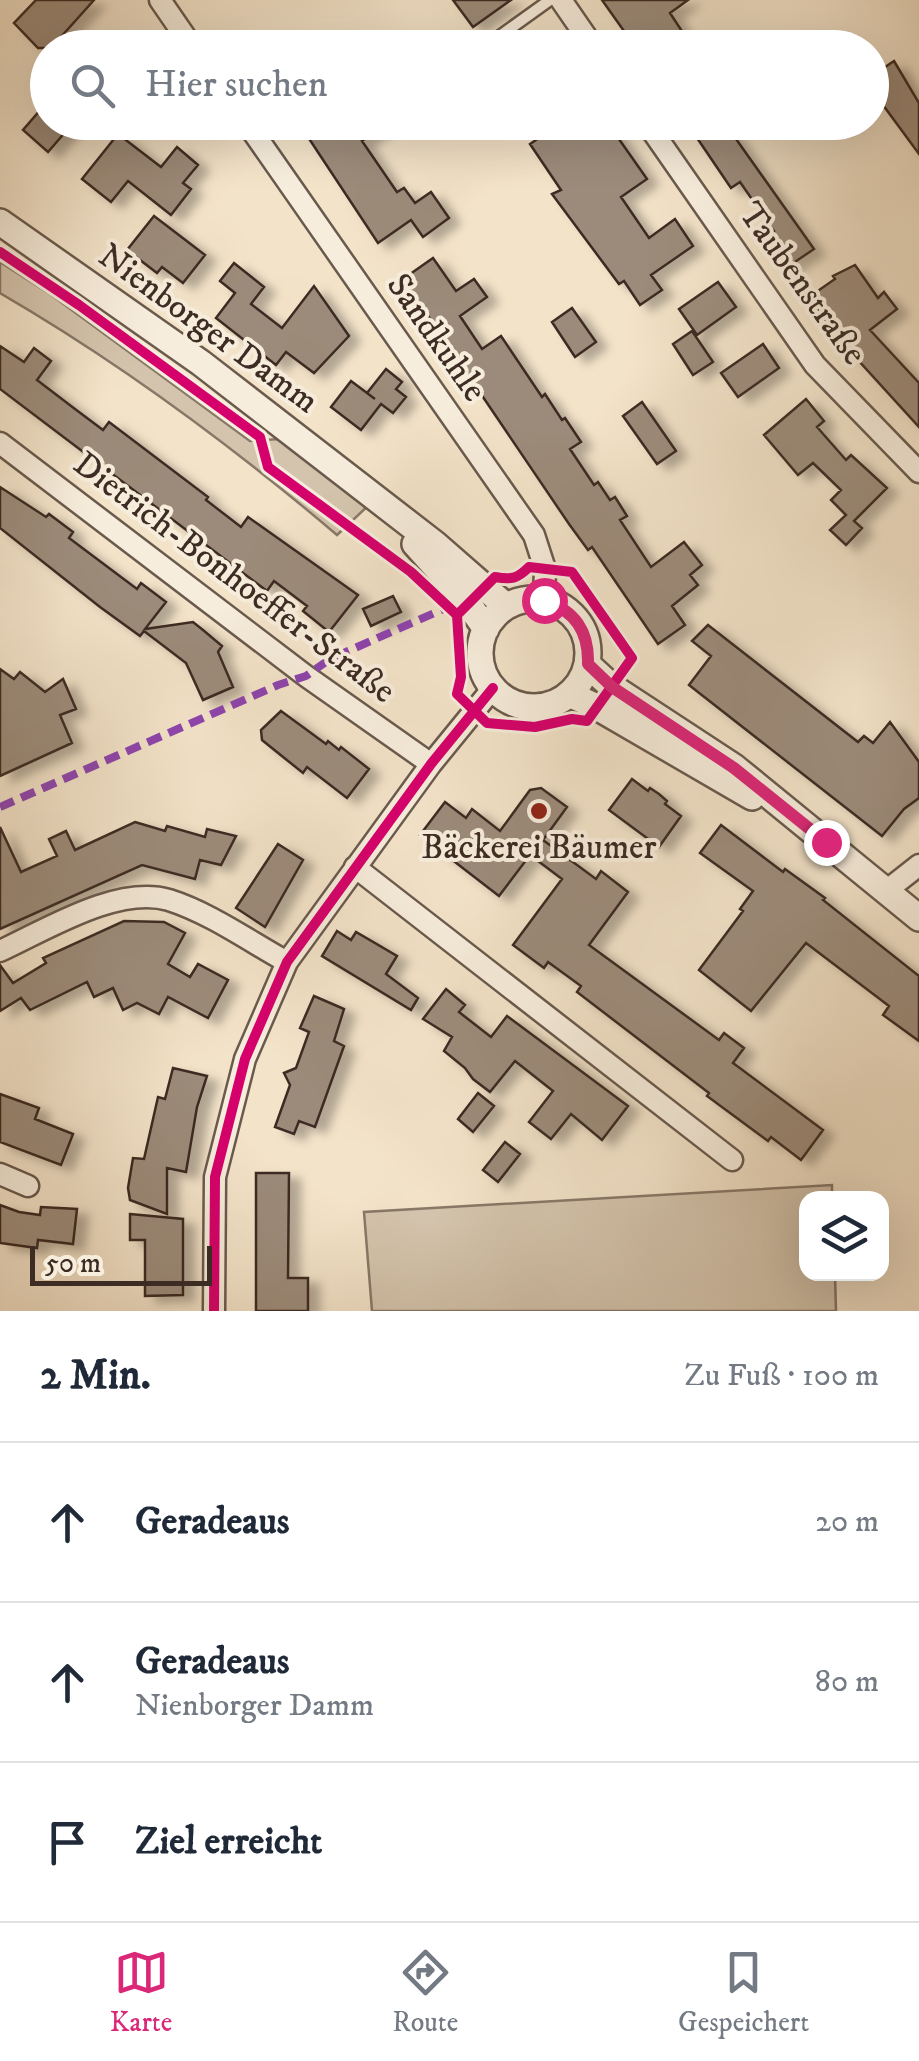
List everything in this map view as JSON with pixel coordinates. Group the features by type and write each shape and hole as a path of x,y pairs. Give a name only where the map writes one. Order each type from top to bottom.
{"street":[{"path":"160,0 181,30"},
{"path":"561,0 582,30"},
{"name":"Sandkuhle","path":"259,140 534,535 545,568 544,600"},
{"name":"Taubenstraße","path":"659,140 815,365 919,472"},
{"name":"Nienborger Damm","path":"0,222 201,363 373,494 506,606"},
{"name":"Dietrich-Bonhoeffer-Straße","path":"0,442 306,676 431,764"},
{"name":"Nienborger Damm","path":"373,494 486,629"},
{"path":"531,599 544,600 574,616 588,646 588,664 569,694 548,706 533,708 506,699 492,688 480,661 492,616 506,606 531,599"},
{"path":"588,664 612,687 734,768 919,918"},
{"path":"214,1311 214,1177 245,1059 287,962 431,764 492,688"},
{"path":"569,694 734,787 776,804"},
{"path":"886,891 919,865"},
{"path":"354,867 732,1160"},
{"path":"0,951 101,904 134,898 165,899 287,962"},
{"path":"0,1174 28,1186"}],"lane":[{"path":"508,30 550,0"}],"shaded area":[{"path":"0,262 50,294 250,441 279,439 371,503 337,535 174,406 0,293"},
{"path":"832,1185 832,1191 799,1191 799,1281 835,1281 836,1311 372,1311 364,1212"}],"building":[{"path":"36,0 94,0 67,30 30,30 30,40 14,23"},
{"path":"453,0 511,0 473,27"},
{"path":"602,0 688,0 670,13 681,30 623,30"},
{"path":"894,61 919,103 919,154 889,113 889,64"},
{"path":"34,140 58,140 48,152"},
{"path":"113,140 126,140 161,167 177,147 198,165 183,183 191,189 171,215 128,181 111,202 82,179"},
{"path":"310,140 363,140 397,192 404,188 415,203 431,192 449,218 423,237 411,220 378,243"},
{"path":"536,140 620,140 647,179 621,197 649,238 675,219 693,246 651,275 662,290 640,305 624,281 619,284 552,194 561,190 530,144"},
{"path":"698,140 737,140 814,249 789,266 769,235 774,231 740,182 731,188"},
{"path":"154,216 205,255 183,283 162,267 157,273 127,250"},
{"path":"433,258 456,291 474,279 487,297 460,316 482,349 501,336 542,397 545,394 562,420 565,418 581,442 570,449 594,485 598,482 610,500 615,497 627,516 620,520 651,567 684,542 702,565 690,575 698,585 672,606 685,625 658,644 592,547 588,550 569,524 403,279"},
{"path":"234,263 264,287 251,304 282,328 314,286 349,336 314,373 286,352 276,365 216,318 235,293 220,281"},
{"path":"855,265 878,298 884,292 897,309 870,330 919,383 919,427 837,337 809,297 835,279 833,276"},
{"path":"718,282 736,307 697,335 679,309"},
{"path":"572,308 596,342 575,357 552,322"},
{"path":"692,331 713,362 693,375 673,344"},
{"path":"763,344 779,368 738,397 721,373"},
{"path":"0,346 24,362 34,348 51,361 37,380 75,409 103,430 109,422 241,527 248,517 358,595 329,632 303,611 307,606 274,581 267,591 0,389"},
{"path":"386,369 402,382 396,389 406,397 393,413 381,404 361,430 331,407 351,381 367,393"},
{"path":"806,399 824,421 817,427 846,460 851,455 887,488 854,521 862,528 846,545 830,530 846,515 831,500 841,490 813,463 798,475 764,435"},
{"path":"642,402 676,451 657,464 623,416"},
{"path":"0,487 46,517 49,514 73,532 69,538 137,589 141,583 166,602 145,629 193,622 222,646 218,652 233,687 203,700 186,663 144,631 140,636 100,607 0,528"},
{"path":"393,596 401,612 371,626 363,609"},
{"path":"708,625 858,742 864,736 873,743 890,722 919,762 919,798 904,809 882,836 689,685 711,656 692,641"},
{"path":"0,669 14,679 20,672 45,692 63,679 76,709 60,715 72,743 0,776"},
{"path":"281,711 369,769 347,798 307,767 303,773 262,740 261,730"},
{"path":"632,779 659,794 681,816 659,847 609,810"},
{"path":"541,788 567,807 543,840 596,879 601,871 628,892 589,945 719,1040 724,1033 744,1048 733,1063 823,1130 801,1160 707,1096 709,1093 577,992 581,986 548,962 544,968 513,945 562,879 530,855 499,896 420,835 445,802 466,818 472,809 500,831 530,790"},
{"path":"135,822 205,837 207,829 236,836 221,865 200,860 195,879 142,865 0,929 0,827 21,872 57,856 49,839 66,831 75,850"},
{"path":"721,825 825,898 919,976 919,1041 883,1015 889,1006 806,943 751,1011 699,970 743,911 740,909 753,891 700,853"},
{"path":"278,844 303,860 265,927 236,908"},
{"path":"124,921 164,922 185,933 168,964 190,977 198,964 228,980 208,1018 168,997 159,1014 137,1003 123,1010 113,988 94,997 87,982 30,1010 21,998 0,1011 0,965 13,983 46,963 43,958"},
{"path":"337,931 351,940 356,932 397,956 386,974 418,998 411,1010 322,956"},
{"path":"446,989 465,1005 459,1012 491,1037 507,1016 628,1106 602,1140 571,1114 551,1139 529,1122 553,1091 515,1061 490,1092 444,1051 452,1037 423,1019"},
{"path":"314,996 344,1009 334,1041 344,1046 315,1127 299,1121 294,1134 275,1127 290,1085 284,1073 296,1068 309,1032 300,1028"},
{"path":"173,1068 207,1076 197,1107 186,1172 167,1168 167,1214 130,1200 128,1188 133,1158 144,1159 158,1097 165,1099"},
{"path":"478,1093 494,1106 473,1132 458,1119"},
{"path":"0,1094 39,1108 35,1119 73,1134 61,1165 0,1142"},
{"path":"505,1142 520,1154 498,1182 483,1170"},
{"path":"256,1173 289,1173 288,1278 308,1278 308,1311 256,1311"},
{"path":"0,1205 40,1215 41,1207 77,1209 73,1244 38,1240 37,1248 0,1243"},
{"path":"130,1214 183,1219 183,1295 145,1296 145,1240 130,1240"}],"marked path":[{"path":"0,807 306,676 330,659 448,607"}],"cycle path":[{"path":"0,252 260,437 268,467 411,572 457,615 461,677 457,694 487,723 535,727 572,719 587,721 632,658 572,572 529,567 514,578 495,577 457,615"},
{"path":"214,1311 215,1177 245,1059 287,962 431,764 493,688"}],"place":[{"name":"Bäckerei Bäumer","path":"539,811"}],"route":[{"path":"544,600 574,616 588,646 588,664 612,687 734,768 826,842"}]}
